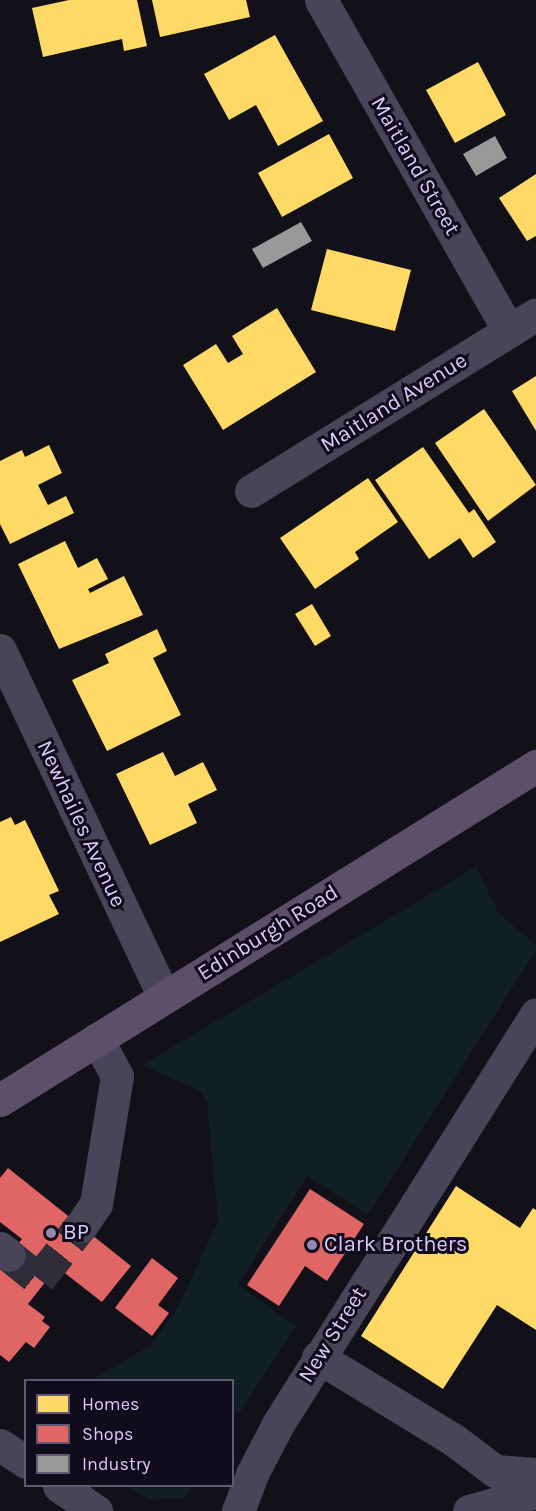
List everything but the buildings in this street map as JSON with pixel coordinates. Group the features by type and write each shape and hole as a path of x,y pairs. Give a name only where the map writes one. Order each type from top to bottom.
{"main road":[{"name":"Edinburgh Road","path":"0,1100 536,766"}],"street":[{"name":"Maitland Street","path":"321,0 523,323"},
{"name":"Maitland Avenue","path":"251,491 523,323"},
{"name":"Newhailes Avenue","path":"0,650 164,997"},
{"name":"New Street","path":"238,1511 252,1474 318,1357 536,1014"},
{"path":"81,1226 96,1204 117,1076 97,1039"},
{"path":"318,1357 454,1440 495,1471 536,1474"},
{"path":"0,1445 24,1461"},
{"path":"62,1487 96,1511"},
{"path":"469,1511 536,1492"}],"shaded area":[{"path":"476,867 499,914 536,945 536,950 368,1215 307,1176 238,1285 296,1326 240,1412 234,1411 234,1379 93,1379 150,1346 177,1309 218,1221 207,1102 200,1091 142,1065"},
{"path":"128,1487 191,1487 185,1498 150,1500"}],"tunnel":[{"path":"9,1255 39,1279 81,1226"}],"place":[{"name":"BP","path":"51,1233"},
{"name":"Clark Brothers","path":"312,1245"}]}
